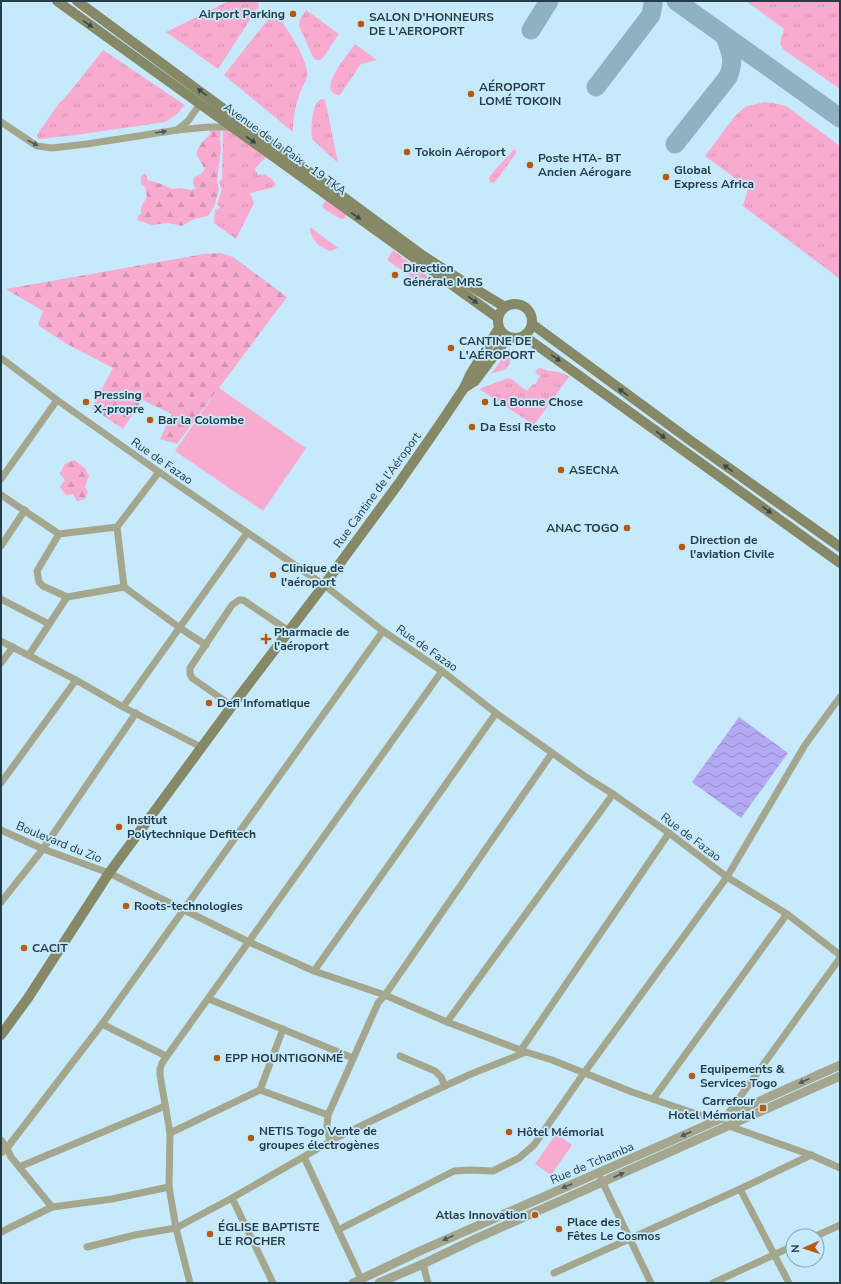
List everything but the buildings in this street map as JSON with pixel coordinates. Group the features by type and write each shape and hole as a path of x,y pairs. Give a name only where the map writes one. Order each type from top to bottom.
{"main road":[{"name":"Avenue de la Paix - 19 TKA","path":"56,1 498,318"},
{"name":"Avenue de la Paix - 19 TKA","path":"77,1 422,255 505,307"},
{"path":"514,304 520,305 530,312 532,324 524,336 519,338 508,337 503,334 499,328 499,314 505,307 514,304"},
{"path":"532,324 703,450 840,547"},
{"path":"464,388 470,375 499,328"},
{"path":"524,336 840,563"},
{"path":"464,388 475,381 508,337"},
{"name":"Rue Cantine de l'Aéroport","path":"1,1035 28,998 109,874 232,706 399,483 464,388"}],"street":[{"path":"177,130 188,121 200,104"},
{"path":"1,122 37,146 52,148 177,130 209,127 233,127"},
{"name":"Rue de Fazao","path":"1,358 57,400 159,472 324,585 383,631 442,671 496,713 668,833 727,877 787,914 840,957"},
{"path":"1,479 57,400"},
{"path":"124,587 117,527 159,472"},
{"path":"1,495 60,534 117,527"},
{"path":"1,546 25,510"},
{"path":"123,707 247,533"},
{"path":"60,534 37,571 39,582 43,586 67,597 124,587 206,645"},
{"path":"29,655 67,597"},
{"path":"1,599 49,624"},
{"path":"232,706 192,678 190,668 232,605 239,600 243,600 288,631"},
{"path":"4,1150 102,1024 383,631"},
{"path":"1,641 76,680 123,707 202,747"},
{"path":"1,663 13,647"},
{"path":"190,1283 176,1228 169,1188 170,1133 160,1069 166,1056 209,999 442,671"},
{"path":"1,783 76,680"},
{"path":"338,1230 454,1171 493,1171 519,1158 534,1145 584,1073 727,877 804,745 840,697"},
{"path":"1,902 43,849 136,713"},
{"path":"314,971 496,713"},
{"path":"330,1142 327,1126 328,1115 378,1003 386,995 552,753"},
{"path":"448,1022 613,794"},
{"name":"Boulevard du Zio","path":"1,830 43,849 109,874 249,942 314,971 386,995 448,1022 523,1051 552,1060 653,1099 811,1155 840,1167"},
{"path":"87,1247 135,1235 176,1228 330,1142 445,1086 523,1051 668,833"},
{"path":"653,1099 787,914"},
{"path":"727,1115 840,957"},
{"path":"209,999 353,1058"},
{"path":"102,1024 166,1056"},
{"path":"170,1133 260,1090 283,1030"},
{"path":"400,1056 435,1071 441,1077 445,1086"},
{"name":"Rue de Tchamba","path":"353,1283 362,1281 426,1248 840,1065"},
{"name":"Rue de Tchamba","path":"379,1283 840,1076"},
{"path":"260,1090 328,1115"},
{"path":"19,1167 165,1106"},
{"path":"1,1140 4,1150 52,1207"},
{"path":"554,1273 740,1189 811,1155"},
{"path":"304,1157 362,1281"},
{"path":"598,1173 651,1283"},
{"path":"1,1232 52,1207 112,1199 169,1188"},
{"path":"740,1189 789,1283"},
{"path":"232,1198 273,1283"},
{"path":"825,1232 840,1225"},
{"path":"714,1283 785,1249"},
{"path":"423,1264 428,1283"}],"green space":[{"path":"229,1 258,1 259,6 218,69 166,32"},
{"path":"746,1 840,1 840,89 784,50 780,44 784,29"},
{"path":"306,10 339,34 323,58 320,60 316,60 313,57 299,26 300,19"},
{"path":"273,13 276,13 291,35 301,53 307,70 307,76 296,108 293,132 224,75"},
{"path":"355,44 377,60 361,64 340,95 333,93 331,87 332,80"},
{"path":"103,50 185,105 177,114 165,122 39,139 37,137 38,133 60,102 65,98"},
{"path":"321,99 325,100 338,163 312,139 313,111"},
{"path":"764,102 786,106 840,146 840,279 743,206 748,188 705,156 735,116 745,107"},
{"path":"232,127 268,155 255,169 258,175 264,174 272,179 276,185 250,194 254,203 236,239 214,223 215,210 220,208 217,204 222,189 219,182 222,179 223,128"},
{"path":"221,129 221,149 217,180 219,189 214,207 208,216 194,219 182,226 169,223 152,225 137,220 138,216 141,214 141,207 147,197 145,187 141,184 141,177 145,173 148,180 171,189 181,188 191,190 196,188 193,184 194,177 200,175 205,169 196,154 197,151 202,142 211,134 209,130"},
{"path":"514,149 517,152 495,182 490,182 489,178"},
{"path":"327,198 346,215 345,218 341,219 324,209 322,206"},
{"path":"310,227 338,248 330,251 319,245 311,235"},
{"path":"393,250 433,281 427,288 387,260"},
{"path":"221,253 233,257 287,297 177,444 160,439 172,414 142,400 123,429 92,408 113,368 65,343 38,325 43,311 6,289 204,254"},
{"path":"510,348 510,363 506,369 491,374"},
{"path":"539,368 562,373 569,377 534,425 479,389 508,378 527,391 533,384 535,385 540,376 535,372"},
{"path":"219,388 306,448 263,511 175,451"},
{"path":"74,460 85,468 89,476 85,487 88,492 85,499 77,501 73,494 66,495 60,487 65,480 60,473 65,464"},
{"path":"556,1134 572,1145 551,1175 535,1164"}],"water":[{"path":"739,717 788,753 741,818 692,782"}],"taxiway":[{"path":"531,30 549,1"},
{"path":"596,87 651,15 653,1"},
{"path":"676,1 840,118"},
{"path":"675,144 728,77 732,61 725,37"}],"place":[{"name":"Airport Parking","path":"293,14"},
{"name":"SALON D'HONNEURS DE L'AEROPORT","path":"361,24"},
{"name":"AÉROPORT LOMÉ TOKOIN","path":"471,94"},
{"name":"Tokoin Aéroport","path":"407,152"},
{"name":"Poste HTA- BT Ancien Aérogare","path":"530,165"},
{"name":"Global Express Africa","path":"666,177"},
{"name":"Direction Générale MRS","path":"395,275"},
{"name":"CANTINE DE L'AÉROPORT","path":"451,348"},
{"name":"Pressing X-propre","path":"86,402"},
{"name":"La Bonne Chose","path":"485,402"},
{"name":"Bar la Colombe","path":"150,420"},
{"name":"Da Essi Resto","path":"472,427"},
{"name":"ASECNA","path":"561,470"},
{"name":"ANAC TOGO","path":"627,528"},
{"name":"Direction de l'aviation Civile","path":"682,547"},
{"name":"Clinique de l'aéroport","path":"273,575"},
{"name":"Pharmacie de l'aéroport","path":"266,639"},
{"name":"Defi Infomatique","path":"209,703"},
{"name":"Institut Polytechnique Defitech","path":"119,827"},
{"name":"Roots-technologies","path":"126,906"},
{"name":"CACIT","path":"24,948"},
{"name":"EPP HOUNTIGONMÉ","path":"217,1058"},
{"name":"Equipements & Services Togo","path":"692,1076"},
{"name":"Carrefour Hotel Mémorial","path":"763,1108"},
{"name":"Hôtel Mémorial","path":"509,1132"},
{"name":"NETIS Togo Vente de groupes électrogènes","path":"251,1138"},
{"name":"Atlas Innovation","path":"535,1215"},
{"name":"Place des Fêtes Le Cosmos","path":"559,1229"},
{"name":"ÉGLISE BAPTISTE LE ROCHER","path":"210,1234"}]}
